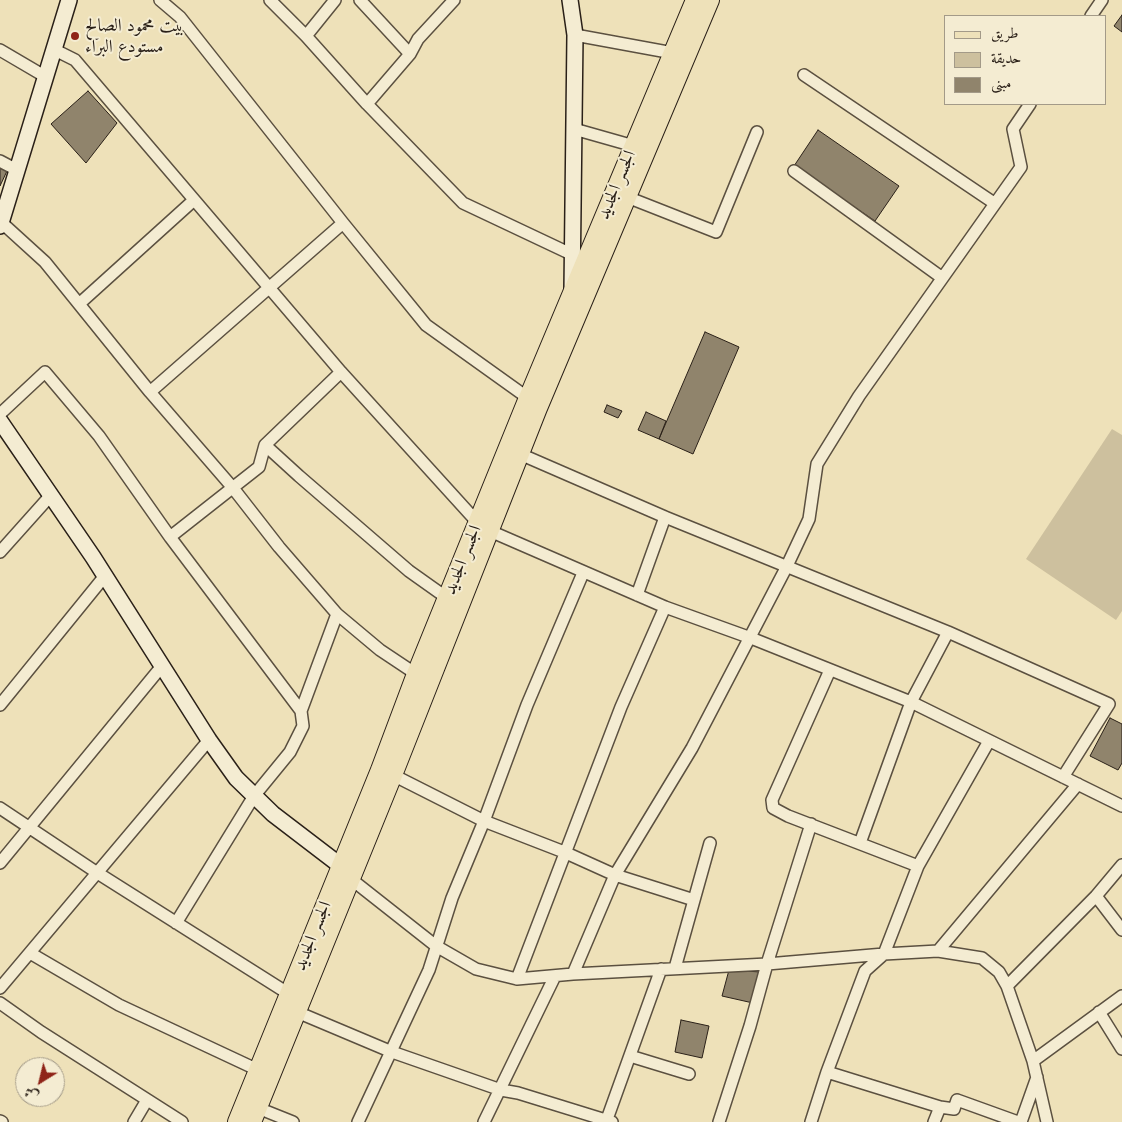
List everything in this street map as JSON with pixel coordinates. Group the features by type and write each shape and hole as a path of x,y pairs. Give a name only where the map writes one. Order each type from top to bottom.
{"main road":[{"name":"الجسر الجديد","path":"237,1122 289,994 393,775 484,527 528,398 695,0"},
{"name":"الجسر الجديد","path":"255,1115 297,1012 380,770 447,598 520,454 710,0"}],"street":[{"path":"69,0 1,224 45,262 150,392 233,488 279,547 338,614 380,650 416,674"},
{"path":"160,0 180,17 426,325 528,398"},
{"path":"270,0 463,203 571,254"},
{"path":"306,36 335,0"},
{"path":"367,104 410,54 418,39 454,0"},
{"path":"570,0 575,35 572,292"},
{"path":"1092,15 1102,0"},
{"path":"361,1 410,54"},
{"path":"575,35 673,53"},
{"path":"0,50 46,77"},
{"path":"54,50 75,60 268,288 484,527 583,573 665,607 751,638 911,702 1122,806"},
{"path":"804,75 994,203"},
{"path":"573,974 615,875 692,748 786,568 809,519 817,464 859,396 1020,167 1012,129 1029,105"},
{"path":"574,129 634,146"},
{"path":"627,197 716,232 757,132"},
{"path":"0,161 17,170"},
{"path":"794,171 942,277"},
{"path":"79,304 194,200"},
{"path":"150,392 343,223"},
{"path":"0,414 45,372 99,436 170,537 301,711"},
{"path":"170,537 259,467 266,445 342,372"},
{"path":"2,428 93,557 209,740 236,778 273,814 436,946 476,969 517,979 573,974 767,964 938,951 982,958 999,972 1007,986 1033,1061 1047,1122"},
{"path":"266,445 409,571 447,598"},
{"path":"520,454 786,568 948,632 1109,704 1063,777"},
{"path":"0,552 51,496"},
{"path":"637,595 665,517"},
{"path":"358,1122 429,970 452,898 484,821 527,705 583,573"},
{"path":"0,705 104,577"},
{"path":"517,979 621,707 665,607"},
{"path":"176,923 254,796 290,752 303,726 301,711 338,614"},
{"path":"860,843 911,702 948,632"},
{"path":"0,863 162,666"},
{"path":"830,670 772,800 773,808 918,866"},
{"path":"0,988 209,740"},
{"path":"811,1122 827,1072 865,971 884,954 918,866 989,741"},
{"path":"393,775 484,821 564,852 615,875 694,900"},
{"path":"938,951 1078,784"},
{"path":"0,808 96,872 289,994"},
{"path":"719,1122 811,824"},
{"path":"675,968 710,843"},
{"path":"1007,986 1096,896 1122,865"},
{"path":"1096,896 1122,930"},
{"path":"30,953 119,1005 258,1070"},
{"path":"297,1012 392,1052 501,1090 518,1093 608,1122 661,969"},
{"path":"484,1122 555,976"},
{"path":"1033,1061 1122,996"},
{"path":"0,1003 41,1032 182,1122"},
{"path":"1099,1012 1122,1049"},
{"path":"630,1056 689,1074"},
{"path":"827,1072 940,1107 954,1110 957,1100 1019,1122 1037,1077"},
{"path":"134,1122 147,1100"},
{"path":"934,1122 940,1107"},
{"path":"255,1115 293,1122"}],"green space":[{"path":"1112,429 1122,435 1122,611 1116,620 1026,559"}],"building":[{"path":"1122,15 1122,32 1114,26"},
{"path":"88,91 117,123 86,163 51,124"},
{"path":"818,130 899,186 875,221 794,166"},
{"path":"0,168 7,171 0,186"},
{"path":"705,332 739,347 693,454 659,439"},
{"path":"607,405 622,411 618,418 604,412"},
{"path":"646,412 666,421 659,439 638,430"},
{"path":"1110,718 1122,724 1122,763 1118,770 1090,756"},
{"path":"729,970 761,972 753,1003 722,996"},
{"path":"681,1020 709,1026 702,1058 675,1052"}],"place":[{"name":"بيت محمود الصالح مستودع البراء","path":"75,36"}]}
